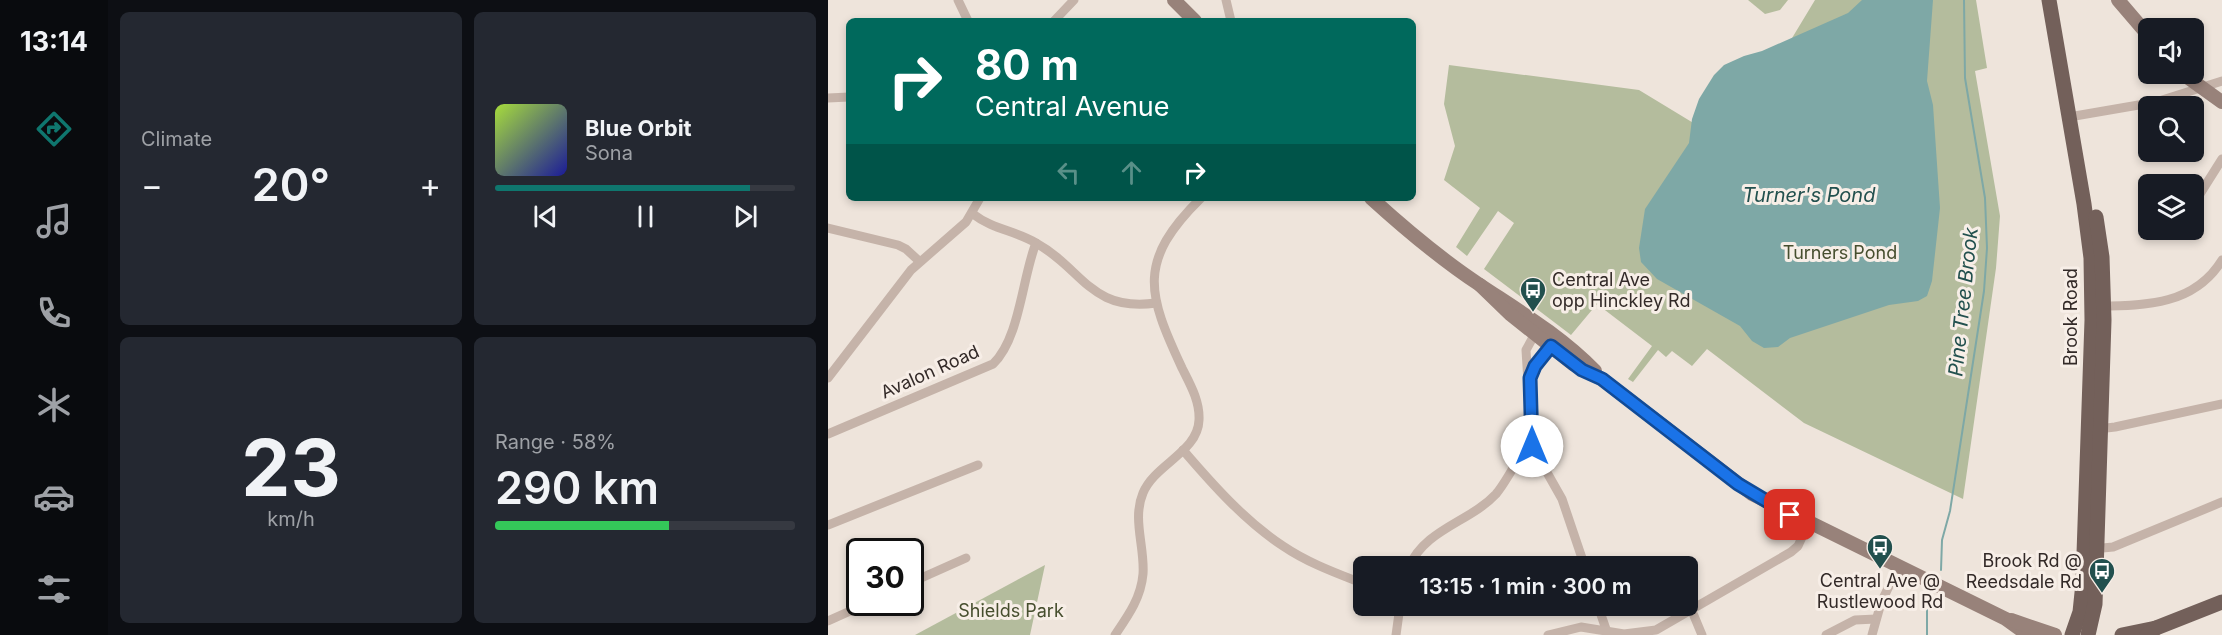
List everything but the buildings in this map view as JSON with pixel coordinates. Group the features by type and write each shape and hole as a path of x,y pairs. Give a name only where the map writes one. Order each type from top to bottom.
{"main road":[{"name":"Brook Road","path":"2049,0 2073,116"},
{"name":"Brook Road","path":"2058,0 2098,306 2091,549 2094,610 2088,635"},
{"name":"Brook Road","path":"2072,635 2081,604 2091,549"},
{"path":"2122,635 2151,632 2222,602"}],"street":[{"path":"958,0 967,18"},
{"path":"1057,18 1074,0"},
{"path":"1174,0 1192,18"},
{"path":"1226,0 1230,18"},
{"path":"2118,0 2138,23"},
{"path":"2073,116 2148,103 2222,81"},
{"path":"2195,84 2222,102"},
{"path":"828,98 846,97"},
{"path":"2204,188 2222,159"},
{"path":"828,378 919,261 973,214 979,201"},
{"path":"1115,635 1131,612 1141,587 1143,568 1138,513 1142,494 1156,473 1183,450 1197,432 1199,409 1164,328 1156,303 1153,278 1157,256 1169,234 1198,201"},
{"path":"1375,201 1480,285 1504,299 1554,343 1587,363 1602,379 1744,489 1808,524 2006,619 2055,635"},
{"path":"973,214 988,225 1036,243 1053,255 1078,279 1104,296 1126,304 1156,303"},
{"path":"828,228 898,245 919,261"},
{"name":"Avalon Road","path":"828,434 993,364 1009,339 1036,243"},
{"path":"2098,306 2185,295 2209,279 2222,260"},
{"path":"1538,330 1526,350 1530,378 1532,446 1559,493 1581,556"},
{"path":"1530,378 1535,366 1554,343"},
{"path":"2095,428 2222,404"},
{"path":"1415,556 1429,539 1488,502 1532,446"},
{"path":"1183,450 1214,486 1274,540 1314,564 1353,580"},
{"path":"828,525 978,465"},
{"path":"2091,549 2113,546 2222,502"},
{"path":"1698,607 1791,552 1800,543 1808,524"},
{"path":"924,577 966,558"},
{"path":"1872,635 1876,619 1898,567"},
{"path":"828,621 846,613"},
{"path":"1396,635 1399,616"},
{"path":"1601,616 1607,633"},
{"path":"1548,635 1581,627 1607,633 1648,632 1682,616"},
{"path":"1694,616 1702,635"},
{"path":"1826,635 1855,620 1876,619"},
{"path":"2006,619 2028,635"}],"green space":[{"path":"1748,0 1788,0 1780,10 1765,14"},
{"name":"Turners Pond","path":"1815,0 1976,0 1987,68 1975,71 2000,216 1996,268 1963,499 1804,423 1707,349 1692,366 1672,351 1666,357 1658,350 1633,382 1628,379 1652,346 1597,304 1571,335 1484,269 1514,223 1498,211 1467,256 1456,247 1480,208 1444,180 1455,146 1444,104 1449,65 1639,90 1728,144"},
{"name":"Shields Park","path":"1045,565 1030,635 915,635"}],"water":[{"name":"Turner's Pond","path":"1862,0 1933,0 1927,81 1933,105 1940,208 1932,281 1927,296 1918,301 1889,305 1790,338 1778,347 1764,348 1752,341 1740,326 1657,279 1641,262 1639,248 1645,209 1689,143 1692,119 1699,99 1714,75 1724,65 1848,13"}],"waterway":[{"name":"Pine Tree Brook","path":"1941,570 1942,540 1950,511 1984,291 1987,248 1985,198 1965,78 1964,0"},
{"name":"Pine Tree Brook","path":"1927,605 1927,635"}],"place":[{"name":"Central Ave opp Hinckley Rd","path":"1533,313"},
{"name":"Central Ave @ Rustlewood Rd","path":"1880,570"},
{"name":"Brook Rd @ Reedsdale Rd","path":"2102,594"}],"route":[{"path":"1532,446 1530,378 1535,366 1551,346 1582,370 1602,379 1744,489 1790,515"}]}
